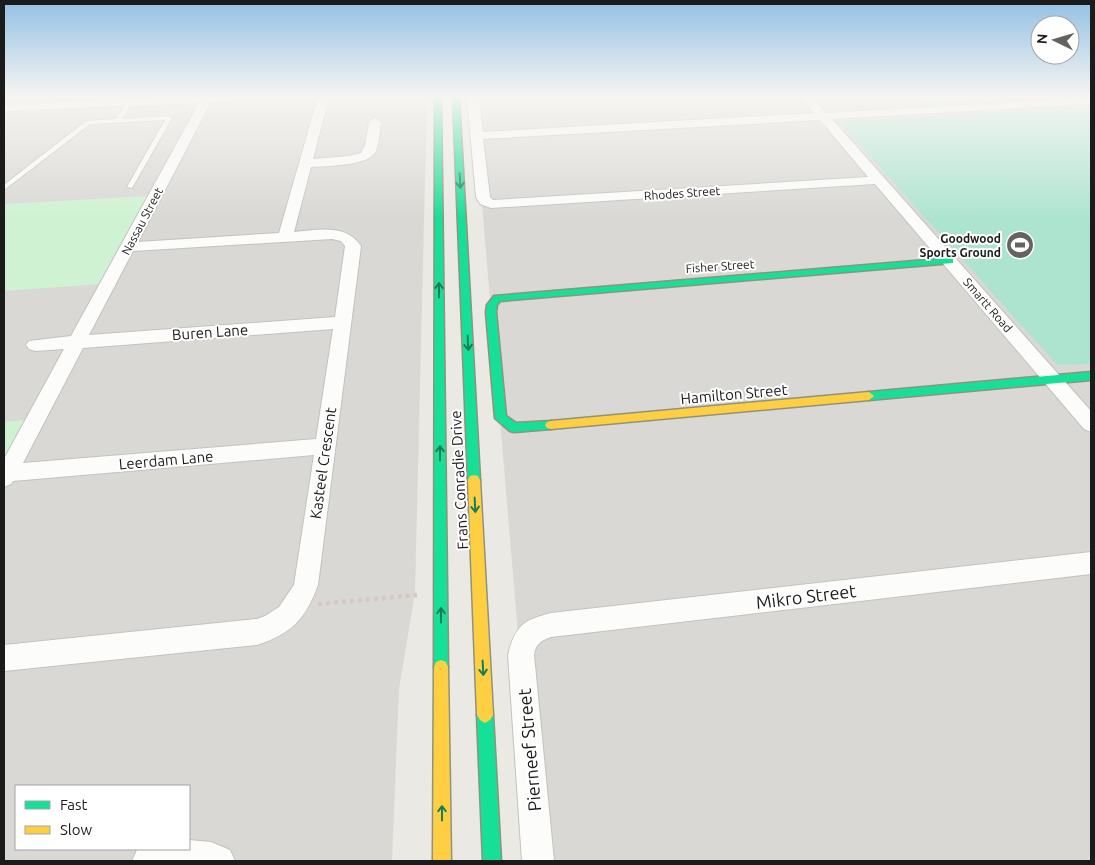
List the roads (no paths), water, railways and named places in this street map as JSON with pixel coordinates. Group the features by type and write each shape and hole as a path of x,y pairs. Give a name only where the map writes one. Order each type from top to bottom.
{"main road":[{"name":"Frans Conradie Drive","path":"438,137 442,861"},
{"name":"Frans Conradie Drive","path":"458,137 492,861"},
{"name":"Fisher Street","path":"494,301 498,298 515,296 950,262"},
{"name":"Hamilton Street","path":"494,301 491,312 501,418 514,428 1091,376"}],"street":[{"name":"Nassau Street","path":"5,475 186,137"},
{"path":"284,237 311,137"},
{"path":"304,163 357,159 366,156 372,137"},
{"name":"Rhodes Street","path":"478,137 483,196 487,203 499,204 878,180"},
{"name":"Smartt Road","path":"841,137 1091,424"},
{"name":"Kasteel Crescent","path":"4,658 256,632 278,624 287,618 298,604 306,585 343,322 352,243 346,237 335,234 127,247"},
{"name":"Buren Lane","path":"76,343 343,322"},
{"path":"35,345 76,343"},
{"name":"Leerdam Lane","path":"5,475 325,446"},
{"name":"Mikro Street","path":"524,638 531,631 551,625 1091,563"},
{"name":"Pierneef Street","path":"524,638 521,655 538,861"},
{"path":"148,861 193,855 209,856 219,861"}],"lane":[{"path":"4,188 69,137"},
{"path":"130,187 159,137"}],"place":[{"name":"Goodwood Sports Ground","path":"1020,245"}]}
